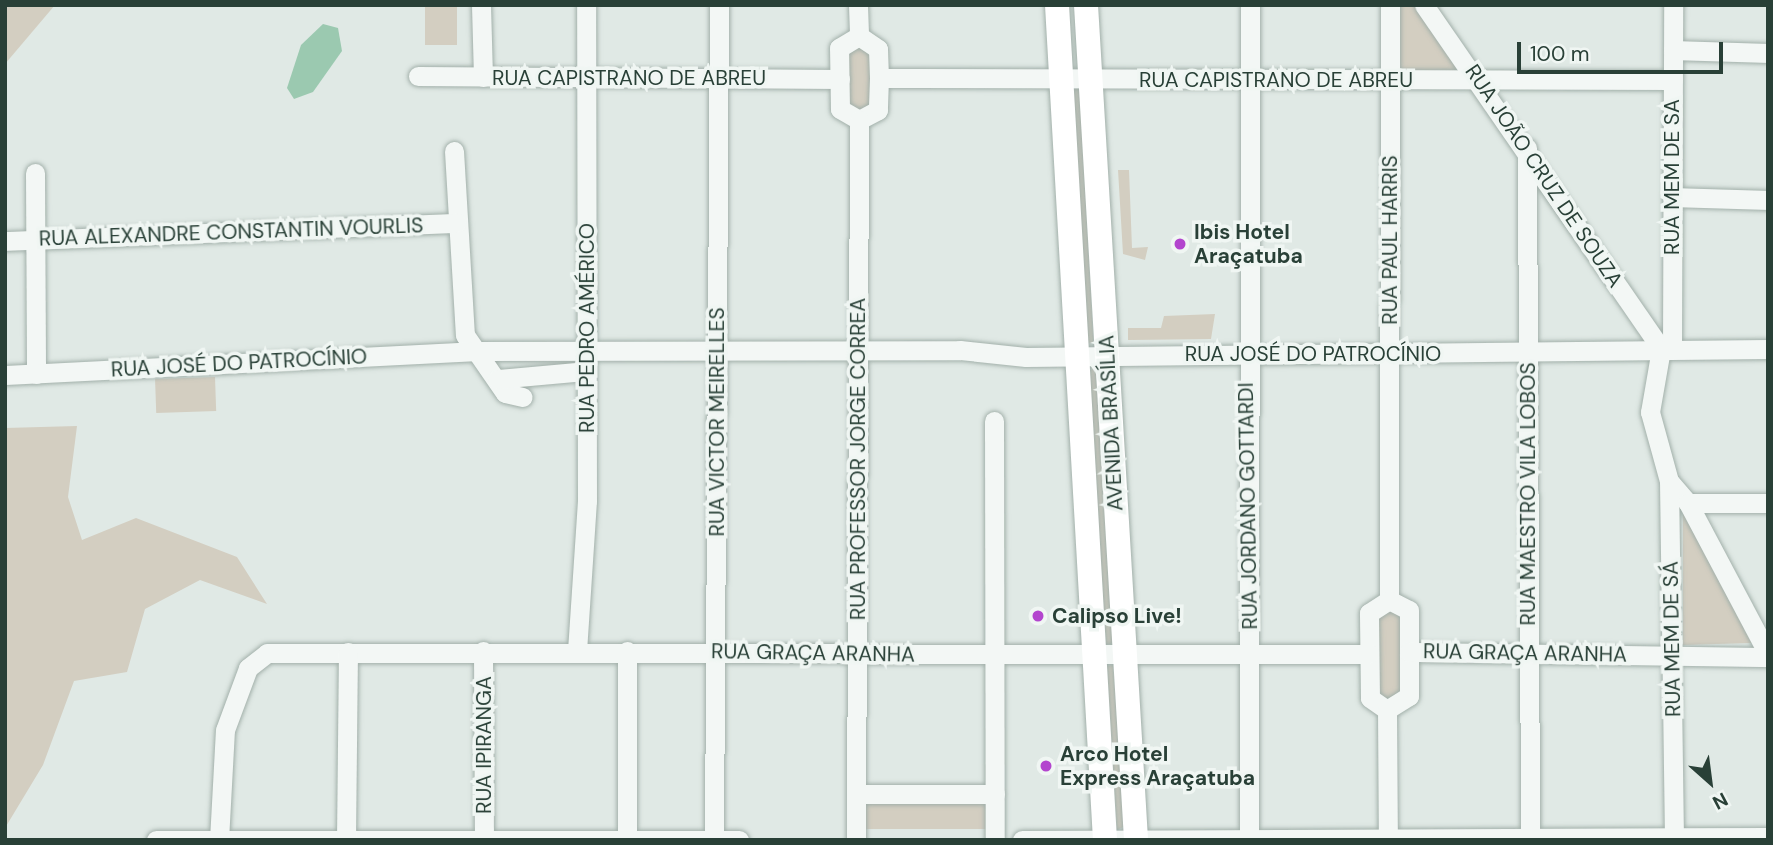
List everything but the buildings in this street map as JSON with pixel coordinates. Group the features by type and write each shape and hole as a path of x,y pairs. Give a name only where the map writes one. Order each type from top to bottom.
{"main road":[{"name":"AVENIDA BRASÍLIA","path":"1057,5 1092,656 1105,839"},
{"name":"AVENIDA BRASÍLIA","path":"1086,5 1136,839"}],"street":[{"path":"481,5 482,77"},
{"name":"RUA PEDRO AMÉRICO","path":"577,651 587,371 586,5"},
{"name":"RUA VICTOR MEIRELLES","path":"714,840 719,5"},
{"path":"858,5 859,36"},
{"name":"RUA JORDANO GOTTARDI","path":"1249,839 1250,652 1246,354 1250,5"},
{"name":"RUA PAUL HARRIS","path":"1389,600 1390,5"},
{"name":"RUA JOÃO CRUZ DE SOUZA","path":"1424,5 1667,349"},
{"name":"RUA MEM DE SA","path":"1669,481 1650,412 1667,349 1672,197 1673,5"},
{"path":"859,36 878,49 878,110 859,120 840,109 839,79 839,48 859,36"},
{"path":"1673,50 1768,53"},
{"name":"RUA CAPISTRANO DE ABREU","path":"418,76 839,79"},
{"name":"RUA CAPISTRANO DE ABREU","path":"878,78 1673,80"},
{"name":"RUA PROFESSOR JORGE CORREA","path":"856,840 859,120"},
{"name":"RUA MAESTRO VILA LOBOS","path":"1527,148 1530,839"},
{"path":"454,151 463,328 473,351 497,379 505,393 523,397"},
{"path":"35,173 36,374"},
{"path":"1672,197 1768,200"},
{"name":"RUA ALEXANDRE CONSTANTIN VOURLIS","path":"5,241 457,223"},
{"name":"RUA JOSÉ DO PATROCÍNIO","path":"717,351 858,350 1026,357 1076,353 1527,355 1667,349 1768,349"},
{"name":"RUA JOSÉ DO PATROCÍNIO","path":"5,375 473,351 587,351"},
{"path":"536,351 537,376"},
{"path":"587,351 717,351"},
{"path":"497,379 587,371"},
{"path":"994,421 995,840"},
{"path":"1669,481 1688,503 1768,655"},
{"name":"RUA MEM DE SÁ","path":"1669,481 1674,839"},
{"path":"1688,503 1768,503"},
{"path":"1389,600 1409,610 1409,696 1387,710 1370,698 1369,613 1389,600"},
{"name":"RUA GRAÇA ARANHA","path":"219,840 225,730 258,657 348,652 483,651 1092,656 1250,652 1369,654"},
{"name":"RUA IPIRANGA","path":"483,651 484,840"},
{"path":"627,651 627,840"},
{"path":"346,840 348,652"},
{"name":"RUA GRAÇA ARANHA","path":"1409,652 1768,655"},
{"path":"1387,710 1388,839"},
{"path":"856,794 995,794"},
{"path":"1022,840 1768,837"},
{"path":"156,840 738,840"}],"shaded area":[{"path":"5,5 55,5 5,64"},
{"path":"425,5 457,5 457,45 425,45"},
{"path":"1391,5 1420,5 1468,74 1391,77"},
{"path":"323,24 338,28 342,51 313,92 294,99 287,88 301,45"},
{"path":"859,44 870,52 870,107 859,112 848,106 847,51"},
{"path":"1071,88 1080,88 1093,343 1084,343"},
{"path":"1118,170 1129,170 1132,248 1148,247 1145,260 1123,254"},
{"path":"1215,314 1211,339 1128,340 1128,328 1161,328 1164,316"},
{"path":"1096,368 1114,641 1111,644 1106,644 1088,371"},
{"path":"215,377 216,411 156,413 155,379"},
{"path":"77,426 68,497 82,540 136,518 237,557 267,604 200,580 145,609 127,672 74,681 43,765 5,828 5,428"},
{"path":"1689,513 1754,639 1751,643 1683,645 1683,514"},
{"path":"1389,610 1400,614 1400,692 1388,700 1379,694 1379,616"},
{"path":"1113,665 1125,826 1117,830 1107,666"},
{"path":"865,799 987,799 987,829 865,829"}],"place":[{"name":"Ibis Hotel Araçatuba","path":"1180,244"},
{"name":"Calipso Live!","path":"1038,616"},
{"name":"Arco Hotel Express Araçatuba","path":"1046,766"}]}
